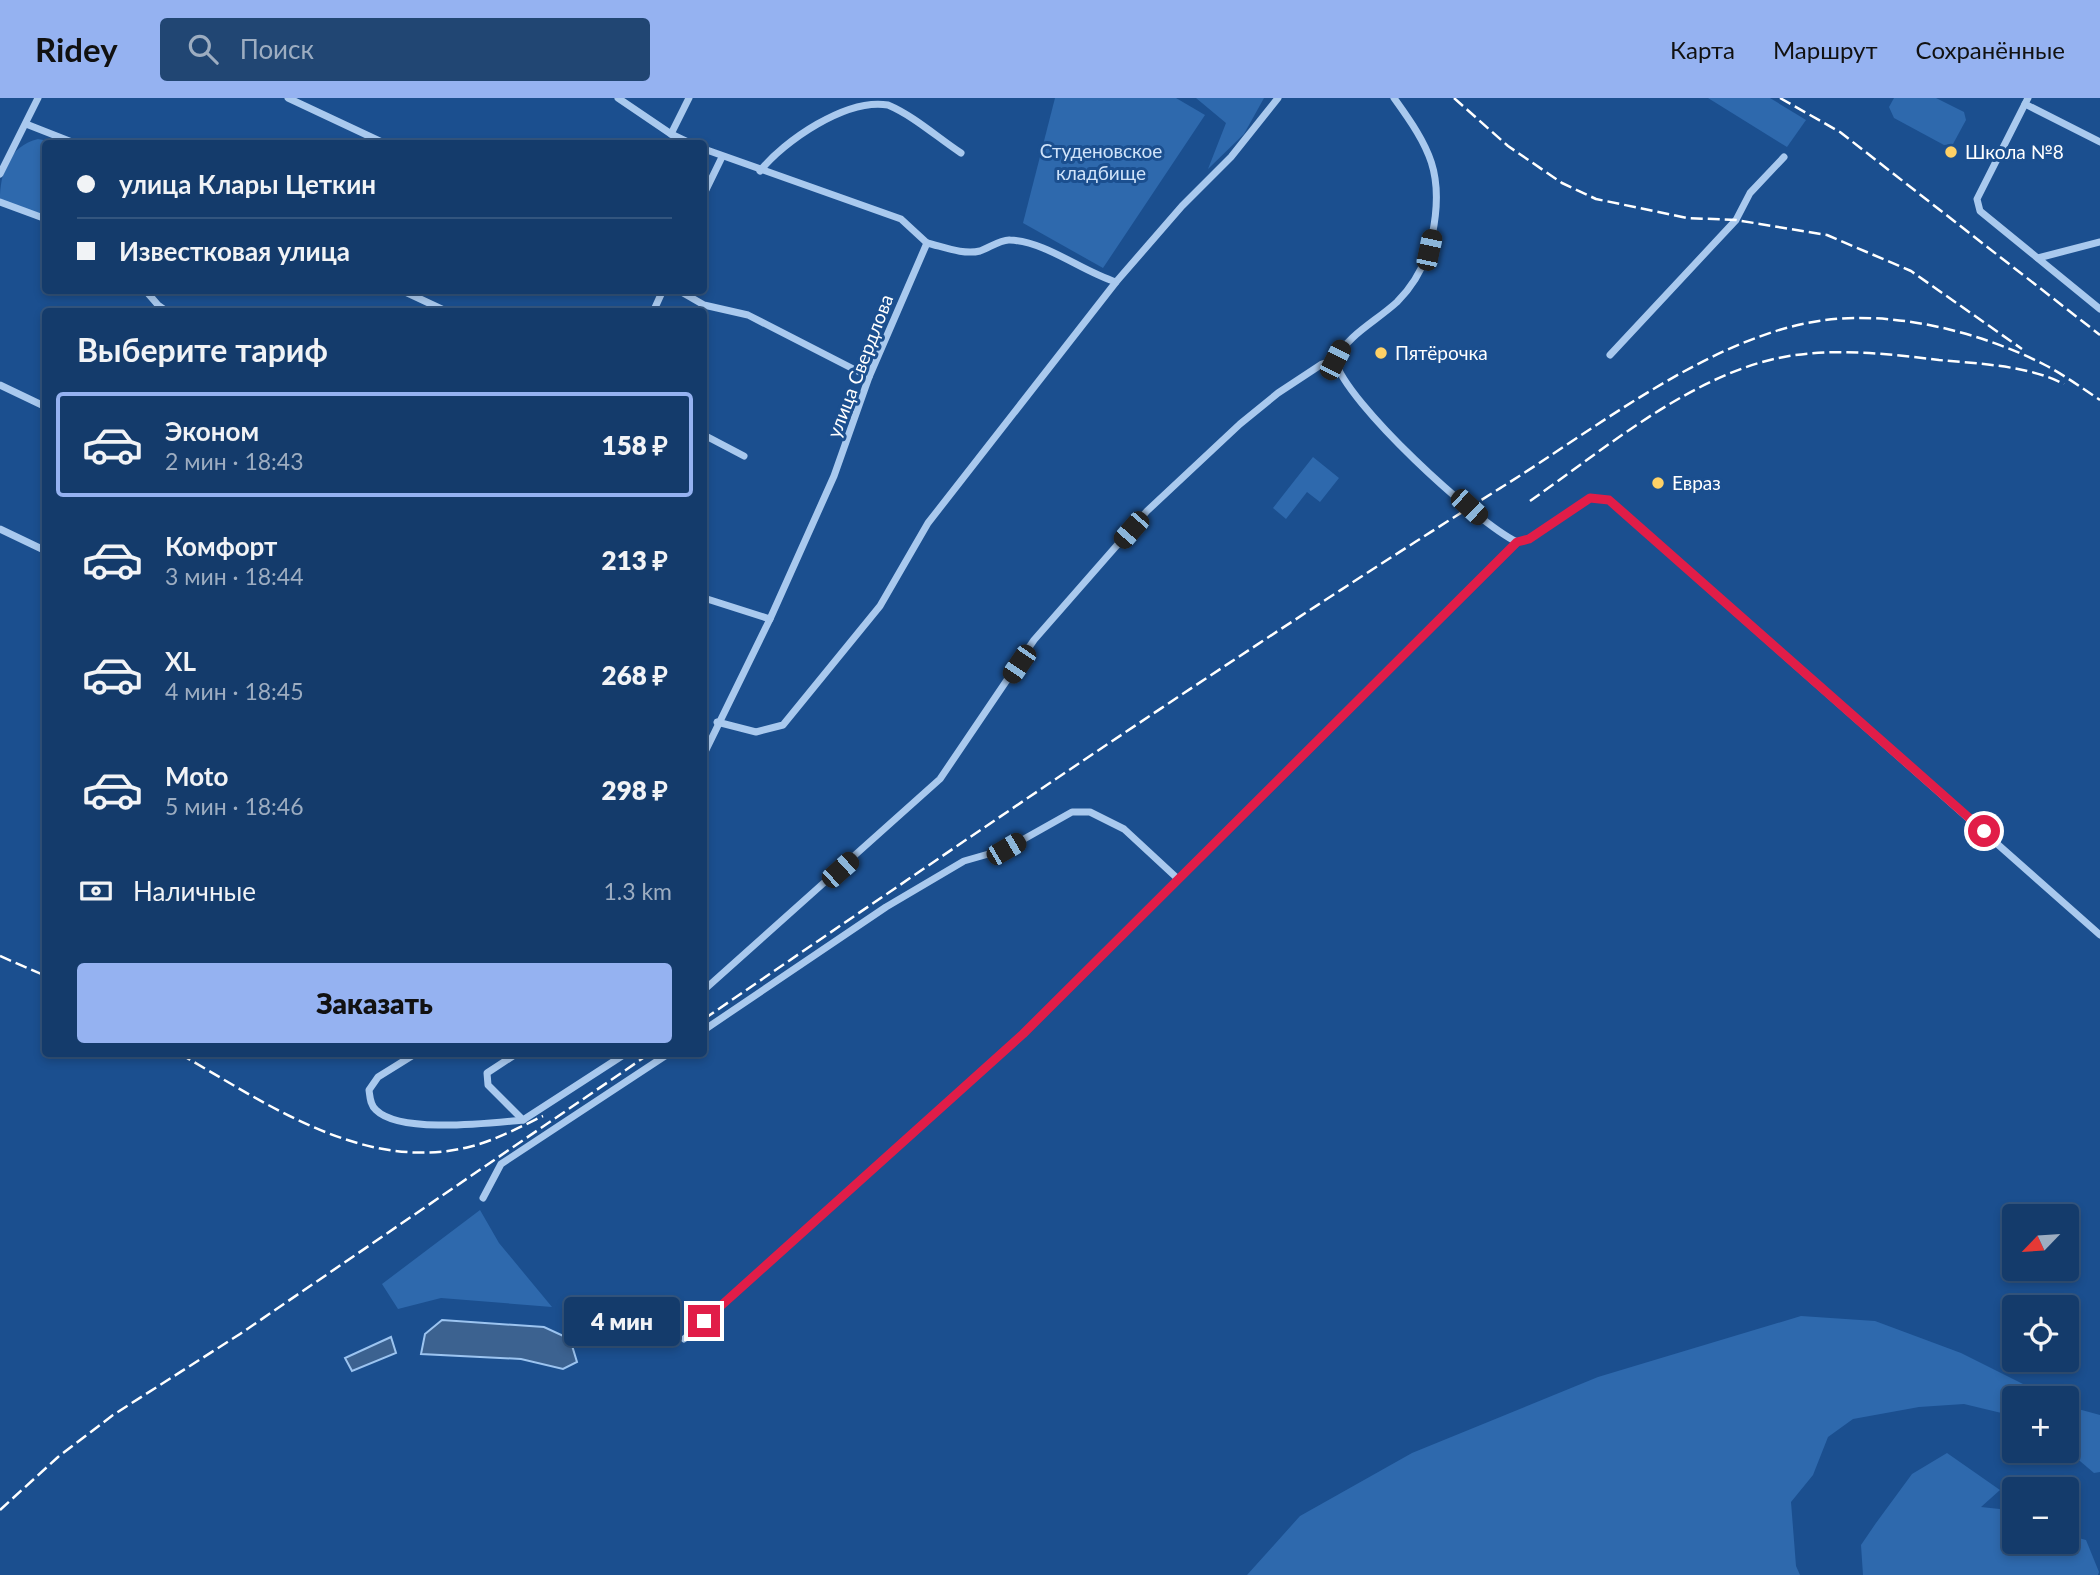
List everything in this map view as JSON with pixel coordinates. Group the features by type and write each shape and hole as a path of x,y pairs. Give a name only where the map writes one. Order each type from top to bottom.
{"street":[{"path":"0,174 38,98"},
{"path":"288,98 378,140"},
{"path":"618,98 684,140"},
{"path":"671,134 689,98"},
{"path":"717,722 756,732 783,725 880,606 928,523 966,478 1115,282 1182,206 1231,157 1278,98"},
{"path":"1394,98 1424,144 1435,170 1439,192 1429,250 1421,270 1399,300 1343,345 1335,360 1339,375 1360,402 1413,456 1496,532 1517,542"},
{"path":"2100,142 2026,101 1977,199 1980,211 2100,309"},
{"path":"760,171 780,146 814,122 857,103 887,104 961,153"},
{"path":"26,124 67,140"},
{"path":"707,150 901,219 927,243 960,251 978,251 1009,239 1041,248 1094,275 1115,282"},
{"path":"707,188 722,157"},
{"path":"1610,355 1736,220 1750,193 1784,157"},
{"path":"0,202 42,218"},
{"path":"2038,258 2100,242"},
{"name":"улица Свердлова","path":"707,747 770,620 834,476 869,377 927,243"},
{"path":"149,294 164,308"},
{"path":"410,294 439,308"},
{"path":"685,294 704,305 748,315 869,377"},
{"path":"707,987 940,779 1034,640 1147,511 1240,424 1278,393 1322,364 1335,360"},
{"path":"0,386 42,405"},
{"path":"707,437 744,456"},
{"path":"684,1339 1023,1034 1517,542 1529,539 1590,498 1609,500 2100,935"},
{"path":"0,529 42,549"},
{"path":"707,599 770,620"},
{"path":"707,1028 887,907 964,861 1006,849 1072,812 1090,812 1124,829 1178,879"},
{"path":"410,1057 378,1077 369,1090 371,1105 378,1113 430,1128 454,1123 523,1120 620,1057"},
{"path":"511,1057 487,1073 488,1085 523,1120"},
{"path":"483,1198 500,1164 663,1057"}],"green space":[{"name":"Студеновское кладбище","path":"1055,98 1176,98 1205,115 1103,268 1023,223"},
{"path":"1196,98 1264,98 1244,134 1208,169 1226,123"},
{"path":"1708,98 1770,98 1806,120 1787,147"},
{"path":"1894,98 1936,98 1964,112 1966,120 1953,144 1944,145 1894,118 1889,107"},
{"path":"43,140 42,216 0,200 2,180 8,162 13,154 28,143"},
{"path":"1313,457 1339,478 1320,502 1307,492 1286,519 1273,508"},
{"path":"480,1210 499,1243 552,1307 441,1298 398,1309 382,1284"},
{"path":"1801,1316 1875,1321 1961,1353 2027,1386 2002,1386 2002,1413 1964,1404 1919,1407 1853,1419 1828,1437 1813,1475 1791,1502 1796,1566 1800,1575 1247,1575 1300,1516 1412,1453 1598,1377"},
{"path":"2079,1409 2100,1415 2100,1472 2094,1473 2079,1460"},
{"path":"1947,1453 2000,1490 1981,1507 2002,1509 2002,1554 2079,1554 2079,1538 2086,1540 2098,1575 1863,1575 1861,1545 1912,1474"}],"shaded area":[{"path":"442,1320 544,1327 570,1339 577,1362 563,1369 521,1359 421,1354 425,1334"},
{"path":"391,1337 396,1353 352,1371 345,1358"}],"railway":[{"path":"1454,98 1508,146 1562,183 1596,199 1687,218 1736,220 1827,235 1911,271 2022,349"},
{"path":"1780,98 1840,132 2100,335"},
{"path":"707,1017 1100,749 1401,551 1616,412 1698,364 1740,344 1783,329 1825,320 1852,318 1909,322 1966,334 2020,353 2052,369 2100,400"},
{"path":"1530,501 1653,414 1686,394 1754,364 1789,356 1845,352 1986,364 2019,369 2064,384"},
{"path":"0,956 42,974"},
{"path":"185,1057 281,1112 317,1129 354,1142 391,1150 430,1152 469,1147 543,1116"},
{"path":"0,1510 58,1457 113,1415 240,1334 645,1057"}],"place":[{"name":"Школа №8","path":"1951,152"},
{"name":"Пятёрочка","path":"1381,353"},
{"name":"Евраз","path":"1658,483"}],"route":[{"path":"704,1321 1023,1034 1517,542 1529,539 1590,498 1609,500 1984,831"}]}
